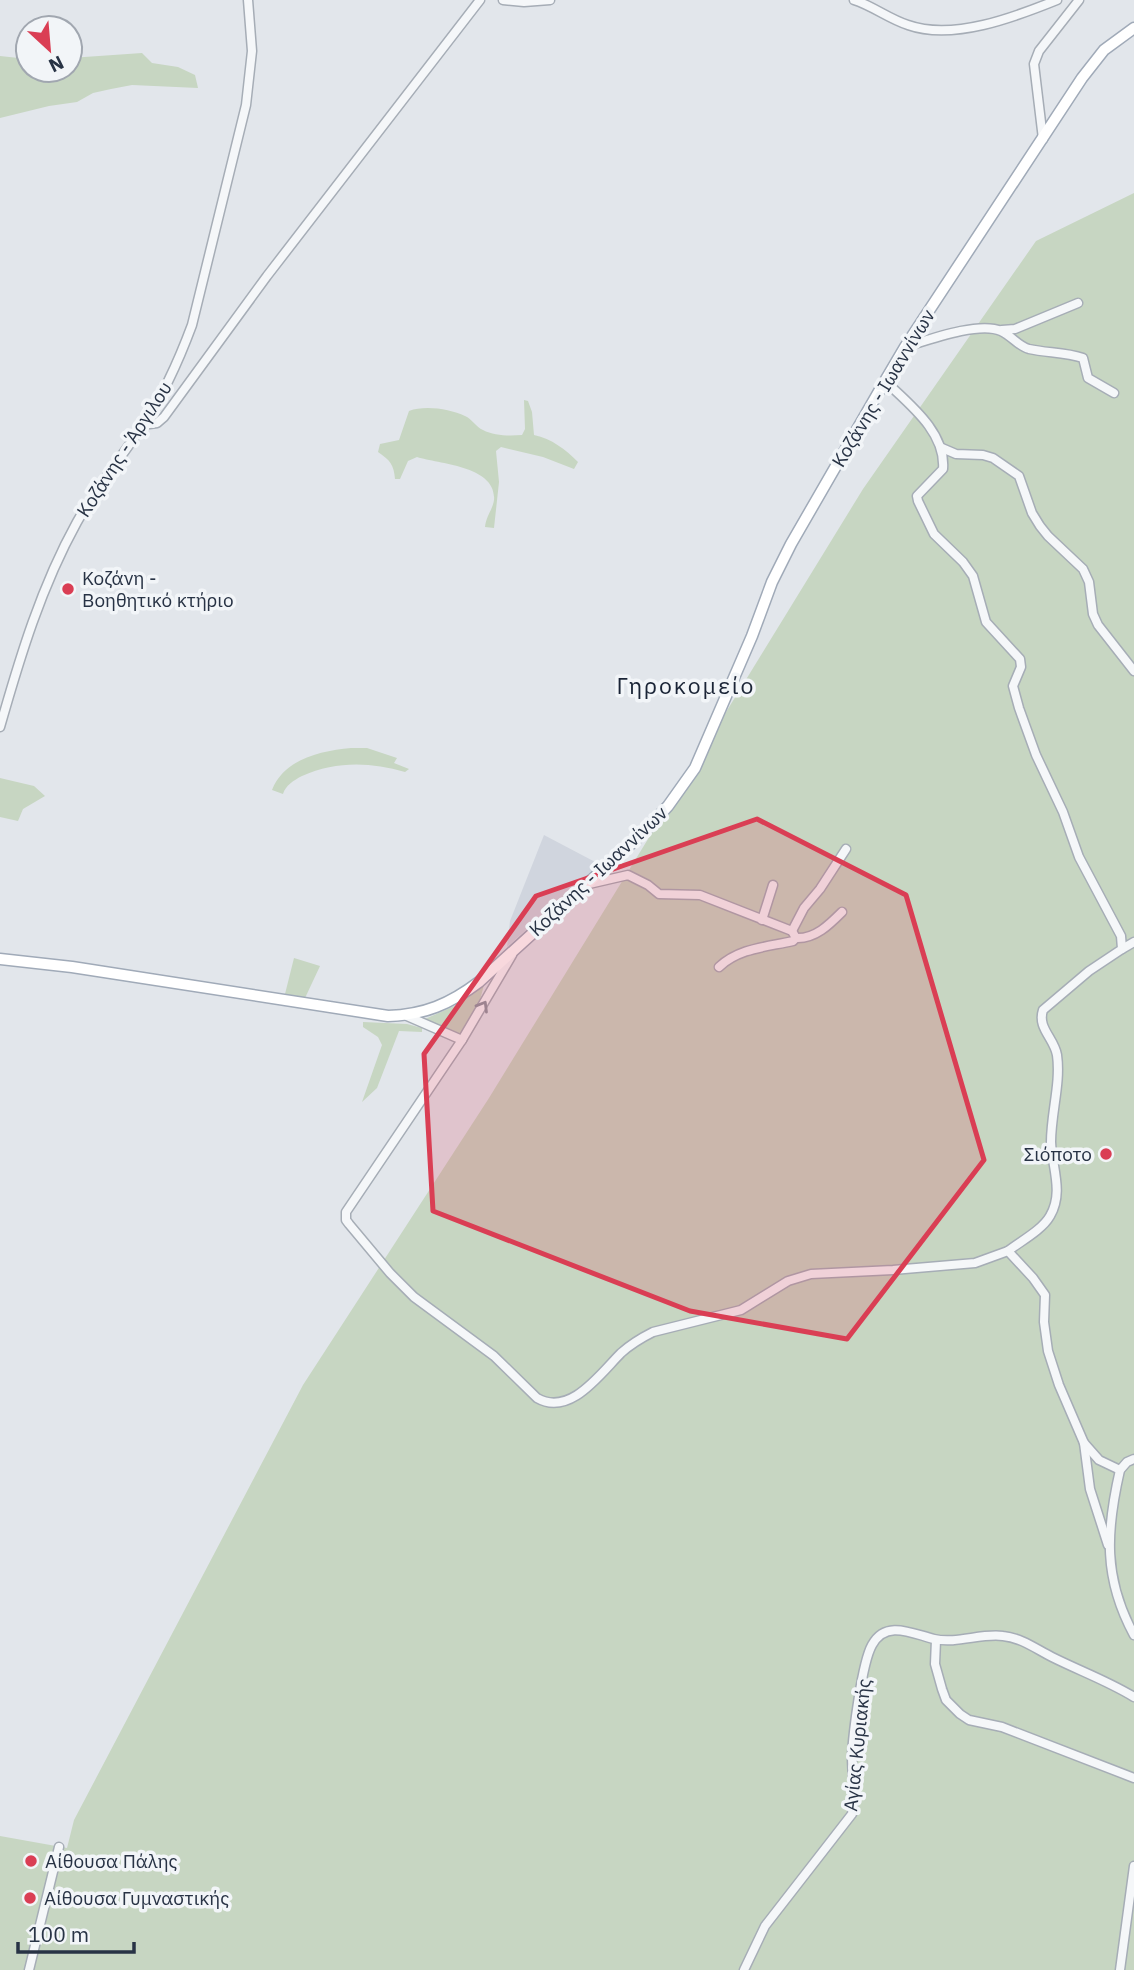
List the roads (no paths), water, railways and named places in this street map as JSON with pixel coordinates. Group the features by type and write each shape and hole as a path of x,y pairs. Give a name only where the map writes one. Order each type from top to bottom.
{"main road":[{"name":"Κοζάνης - Ιωαννίνων","path":"0,959 388,1016 425,1012 456,999 479,982 656,821 695,768 790,544 905,347 1092,65 1104,50 1134,28"},
{"name":"Κοζάνης - Ιωαννίνων","path":"0,953 25,961"}],"street":[{"name":"Κοζάνης - Άργιλου","path":"0,727 31,622 65,544 100,484 142,425 169,380 183,349 213,246 249,87 252,38 248,0"},
{"path":"142,425 157,422 164,417 267,276 480,0"},
{"path":"503,0 550,0"},
{"path":"854,0 872,6 906,25 937,32 966,28 1032,10 1057,0"},
{"path":"1043,139 1034,64 1039,51 1079,0"},
{"path":"905,347 958,332 1015,329 1078,303"},
{"path":"999,330 1021,346 1083,358 1088,378 1114,393"},
{"path":"885,381 926,423 942,448 943,469 917,496 918,501 934,534 963,562 973,576 986,622 1020,659 1021,667 1013,686 1019,708 1036,755 1063,812 1079,858 1121,936 1122,949"},
{"path":"942,448 956,454 993,458 1019,476 1032,513 1040,526 1083,569 1098,625 1134,671"},
{"path":"719,967 726,960 742,953 793,941 804,908 846,849"},
{"path":"586,884 628,875 659,894 700,895 794,934 808,937 824,929 842,912"},
{"path":"762,920 773,885"},
{"path":"515,949 462,1040 353,1198 346,1212 346,1220 414,1297 494,1356 537,1398 559,1404 583,1391 632,1344 653,1332 741,1310 798,1277 975,1263 1009,1251 1047,1221 1057,1199 1051,1144 1057,1072 1056,1052 1043,1029 1040,1017 1043,1010 1089,971 1134,942"},
{"path":"407,1016 462,1040"},
{"path":"1009,1251 1034,1278 1045,1295 1044,1322 1048,1351 1059,1385 1084,1443 1090,1489 1108,1545 1116,1595 1134,1634"},
{"path":"1084,1443 1100,1460 1120,1470"},
{"path":"1108,1545 1120,1470 1134,1459"},
{"name":"Αγίας Κυριακής","path":"744,1970 765,1926 852,1814 855,1793 854,1737 865,1668 873,1643 887,1631 907,1630 936,1640 989,1635 1014,1638 1134,1697"},
{"path":"936,1640 935,1664 942,1689 946,1700 960,1714 970,1720 1002,1727 1134,1778"},
{"path":"29,1970 59,1847"},
{"path":"1120,1970 1134,1866"}],"place":[{"name":"Κοζάνη - Βοηθητικό κτήριο","path":"68,589"},
{"name":"Σιόποτο","path":"1106,1154"},
{"name":"Αίθουσα Πάλης","path":"31,1861"},
{"name":"Αίθουσα Γυμναστικής","path":"30,1898"}],"district":[{"name":"Γηροκομείο","path":"686,686"}]}
